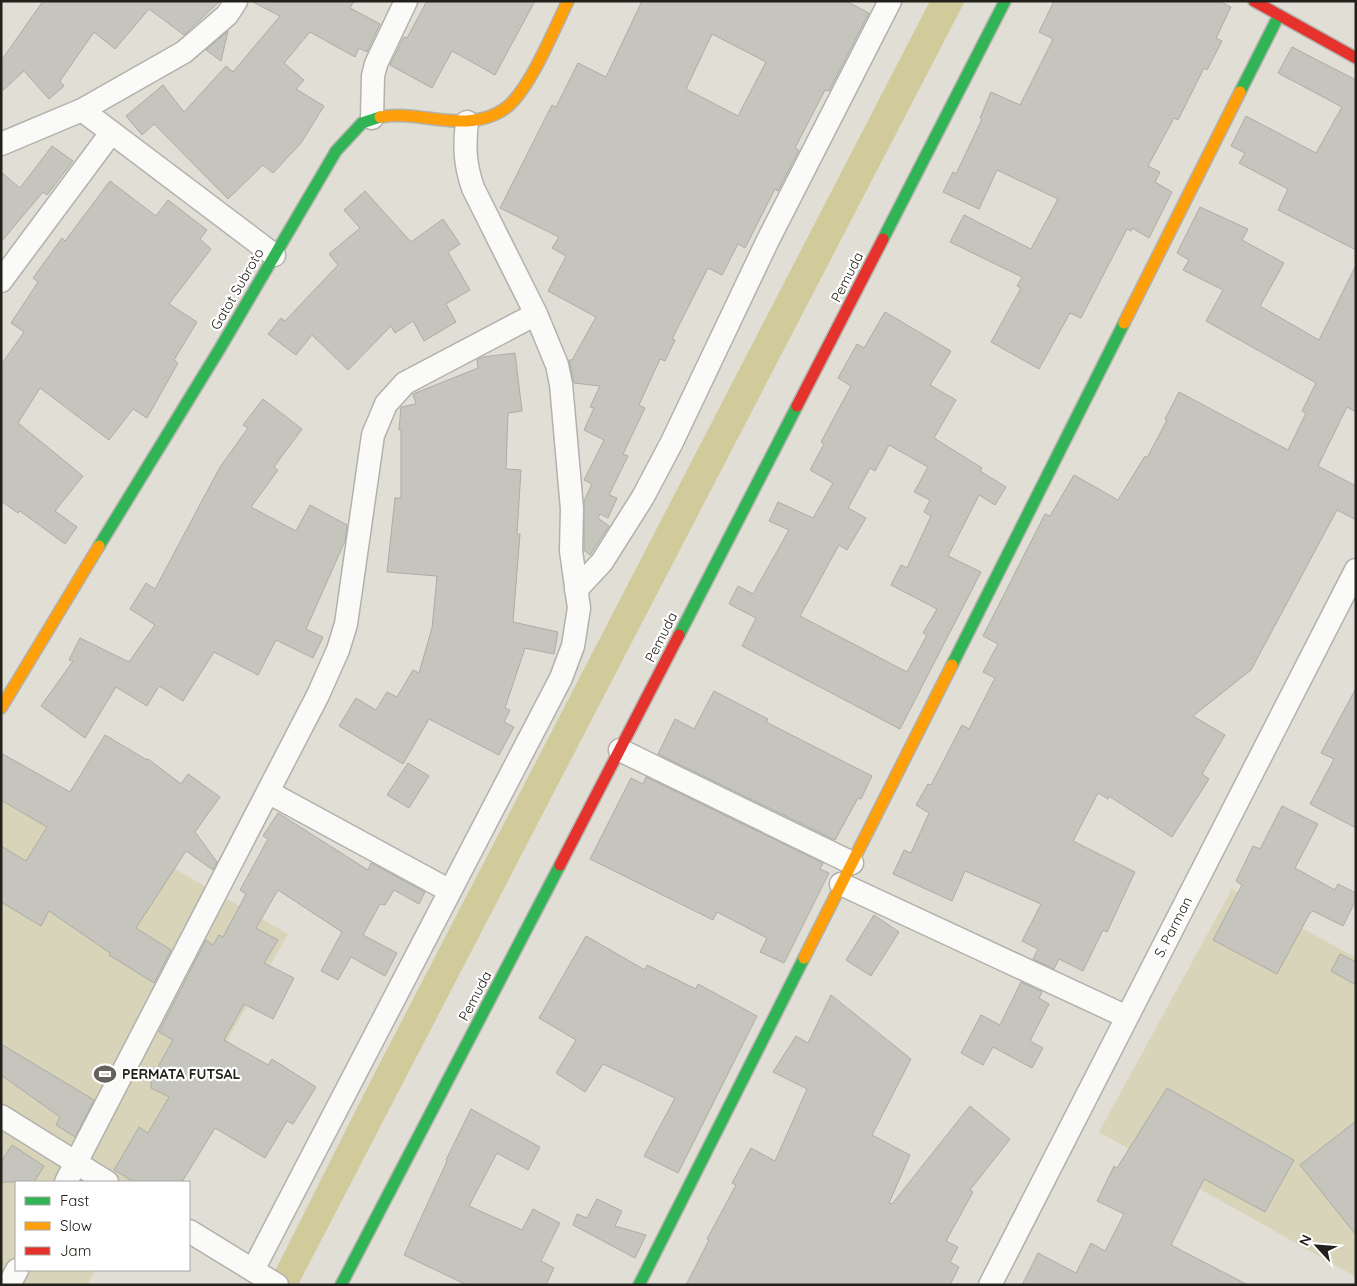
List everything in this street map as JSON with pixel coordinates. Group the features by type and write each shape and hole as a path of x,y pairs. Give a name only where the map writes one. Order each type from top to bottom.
{"street":[{"path":"1,144 82,110 184,52 226,15 236,1"},
{"path":"406,1 376,64 372,118 396,115 467,122 490,118 508,106 523,86 568,1"},
{"path":"576,590 602,562 659,466 768,240 890,1"},
{"name":"Pemuda","path":"341,1285 620,750 1005,1"},
{"path":"1254,1 1356,58"},
{"path":"640,1285 1279,15"},
{"path":"82,110 274,255"},
{"name":"Gatot Subroto","path":"1,708 219,350 336,151 353,132 372,118"},
{"path":"190,1232 266,1278 450,891 561,678 573,646 579,608 576,590 561,384 557,365 536,314 473,188 466,169 464,150 467,122"},
{"path":"1,281 111,133"},
{"path":"71,1173 318,695 338,650 350,603 373,436 386,404 405,383 536,314"},
{"name":"S. Parman","path":"990,1285 1356,570"},
{"path":"620,750 852,863"},
{"path":"268,792 450,891"},
{"path":"841,884 1127,1016"},
{"path":"1,1116 71,1173 103,1181"},
{"path":"9,1285 16,1271"}],"shaded area":[{"path":"930,1 965,1 298,1285 268,1285 366,1090"},
{"name":"PERMATA FUTSAL","path":"1,769 288,934 147,1181 15,1181 15,1271 95,1271 87,1285 1,1285"},
{"path":"1232,889 1356,958 1356,1277 1099,1132"}],"building":[{"path":"43,1 220,1 184,35 149,9 115,49 94,32 60,81 64,86 49,99 24,71 1,92 1,61"},
{"path":"251,1 354,1 350,8 380,24 367,52 359,48 355,57 310,32 284,63 304,80 296,89 324,106 301,143 273,173 263,165 228,199 154,124 142,135 126,116 163,85 184,112 226,66 233,72 280,16"},
{"path":"427,1 535,1 495,75 452,51 432,88 390,65 404,37 407,38"},
{"path":"642,1 846,1 869,13 829,91 825,90 795,148 799,150 778,191 775,189 745,248 738,244 722,275 708,268 672,339 675,340 665,361 660,359 639,405 645,408 623,454 628,456 609,495 617,498 608,518 600,514 598,518 609,526 590,555 584,550 584,501 592,484 584,480 604,440 584,430 594,408 590,407 600,386 574,383 569,360 572,360 596,317 548,291 566,256 552,248 559,237 500,208 552,105 556,107 578,63 606,77","holes":["712,34 766,62 738,116 686,89"]},
{"path":"1054,1 1219,1 1231,7 1216,38 1222,41 1207,70 1204,68 1178,120 1174,118 1148,166 1160,172 1155,182 1172,192 1149,238 1132,228 1131,231 1127,229 1081,318 1070,313 1039,369 991,342 1021,288 1017,286 1022,277 950,242 964,215 1031,249 1058,199 997,170 979,209 943,192 953,172 956,174 982,119 980,118 991,92 1020,105 1053,39 1039,32"},
{"path":"228,31 221,61 206,50"},
{"path":"1292,47 1356,80 1356,250 1278,210 1288,189 1239,163 1245,153 1231,146 1246,116 1316,153 1342,107 1278,73"},
{"path":"52,146 73,161 47,195 43,192 1,242 1,172 20,188"},
{"path":"110,181 156,216 168,200 207,230 200,239 211,249 169,304 197,322 174,360 178,363 147,418 133,409 109,440 40,388 18,423 83,476 55,511 77,527 65,544 20,511 18,513 1,501 1,365 24,332 11,323 38,282 33,278 62,238 65,241"},
{"path":"365,191 411,242 443,219 460,244 448,252 470,290 446,304 456,322 424,341 413,321 395,333 391,326 348,370 312,335 296,355 268,334 281,318 285,321 338,265 329,254 360,228 344,210"},
{"path":"1200,207 1248,229 1242,240 1284,263 1260,306 1319,340 1356,265 1356,412 1347,407 1318,466 1356,486 1356,520 1337,510 1251,670 1193,716 1225,735 1202,774 1209,779 1172,837 1109,796 1108,799 1098,793 1073,841 1135,872 1107,932 1103,930 1083,971 1059,959 1054,969 1033,959 1038,949 1022,941 1041,904 965,871 952,901 893,874 904,850 911,853 929,813 916,805 928,784 931,785 962,725 969,729 995,678 983,672 998,644 983,636 1045,514 1050,516 1074,475 1118,500 1145,456 1147,458 1179,392 1288,450 1306,413 1302,411 1316,383 1206,321 1223,290 1183,270 1189,260 1177,253"},
{"path":"885,312 951,351 930,385 956,400 934,438 982,468 980,471 1006,487 995,505 979,495 948,556 981,572 900,729 742,646 756,618 729,604 738,586 753,594 789,530 769,521 778,502 813,518 833,483 810,470 824,444 821,442 851,386 838,378 857,344 864,348","holes":["889,445 928,467 914,492 930,500 924,512 931,516 907,568 901,565 891,585 937,609 923,633 927,635 907,672 800,616 839,545 847,550 866,518 848,508 870,468 875,471"]},
{"path":"515,353 522,411 508,413 506,469 521,470 517,534 520,534 513,622 558,632 554,654 525,648 505,708 510,710 504,722 514,727 499,755 429,719 403,764 339,726 356,698 376,710 387,692 397,697 413,670 419,673 432,628 437,576 387,572 395,498 401,498 401,429 399,430 401,407 416,404 413,394 478,368 477,360 483,357"},
{"path":"263,399 302,429 274,467 278,470 251,507 296,531 310,505 347,525 345,541 306,629 323,637 313,658 276,640 258,675 214,652 183,701 159,686 147,706 116,687 85,738 41,706 73,661 69,660 80,638 129,662 155,625 130,609 146,583 155,589 220,467 248,428 243,425"},
{"path":"1356,688 1356,828 1310,804 1334,759 1321,753"},
{"path":"714,691 768,719 766,722 872,776 861,799 858,798 835,840 658,754 675,719 694,729"},
{"path":"105,735 148,759 181,784 188,774 220,797 195,832 217,862 213,870 186,851 136,928 171,950 154,983 109,955 110,953 49,911 41,926 1,902 1,846 26,861 47,827 1,800 1,753 70,792"},
{"path":"408,763 429,776 409,808 387,795"},
{"path":"646,777 823,863 820,869 829,873 784,963 760,952 767,938 717,912 713,920 590,859 631,778 643,784"},
{"path":"1282,806 1318,824 1295,868 1335,890 1338,884 1356,893 1356,900 1343,926 1313,911 1310,913 1277,974 1213,940 1242,885 1236,881 1253,846 1260,849"},
{"path":"278,813 368,870 371,863 425,892 419,904 394,890 385,905 380,904 363,935 397,953 385,976 351,957 338,980 321,971 342,932 278,890 256,928 278,940 264,963 294,978 273,1019 244,1004 224,1040 268,1065 272,1059 316,1087 293,1124 287,1121 265,1158 215,1128 183,1181 132,1181 114,1170 139,1127 148,1133 169,1097 151,1088 151,1079 173,1040 159,1032 206,940 213,945 219,935 223,937 246,894 240,890 268,839 263,836"},
{"path":"874,915 899,932 871,976 846,960"},
{"path":"586,936 645,970 647,965 696,989 698,984 757,1016 678,1173 644,1156 675,1098 603,1064 585,1092 556,1073 576,1040 539,1018"},
{"path":"1340,954 1356,962 1356,985 1331,971"},
{"path":"1021,982 1042,992 1039,998 1049,1004 1030,1041 1043,1048 1032,1068 993,1047 983,1065 961,1053 981,1015 1000,1025"},
{"path":"831,995 911,1059 872,1135 910,1155 889,1203 892,1204 970,1106 1010,1139 970,1190 973,1192 946,1241 958,1247 950,1262 959,1267 950,1285 686,1285 709,1240 707,1239 736,1185 732,1183 751,1148 775,1161 807,1089 773,1072 796,1036 808,1043"},
{"path":"1,1044 94,1100 75,1137 56,1125 60,1117 1,1075"},
{"path":"1167,1088 1294,1160 1265,1212 1204,1179 1171,1245 1248,1285 1022,1285 1038,1253 1076,1273 1091,1243 1105,1251 1124,1214 1097,1201 1114,1166 1117,1168"},
{"path":"471,1109 540,1147 528,1170 497,1153 469,1206 522,1230 533,1209 560,1223 541,1261 554,1268 546,1285 467,1285 404,1255"},
{"path":"1356,1121 1356,1235 1300,1165"},
{"path":"12,1145 44,1166 35,1181 1,1182 1,1162"},
{"path":"597,1199 622,1211 615,1226 646,1235 635,1258 573,1225 577,1214 587,1218"}],"traffic: fast":[{"path":"883,239 1005,1"},
{"path":"1240,92 1279,15"},
{"path":"99,546 219,350 336,151 362,123 380,117"},
{"path":"952,665 1124,323"},
{"path":"679,635 797,406"},
{"path":"341,1285 560,865"},
{"path":"639,1285 804,958"}],"traffic: slow":[{"path":"380,117 410,116 466,121 485,118 502,111 516,98 533,73 568,1"},
{"path":"1124,323 1240,92"},
{"path":"1,708 99,546"},
{"path":"804,958 952,665"}],"traffic: jam":[{"path":"1254,1 1356,58"},
{"path":"797,406 883,239"},
{"path":"560,865 679,635"}],"place":[{"name":"PERMATA FUTSAL","path":"105,1074"}]}
